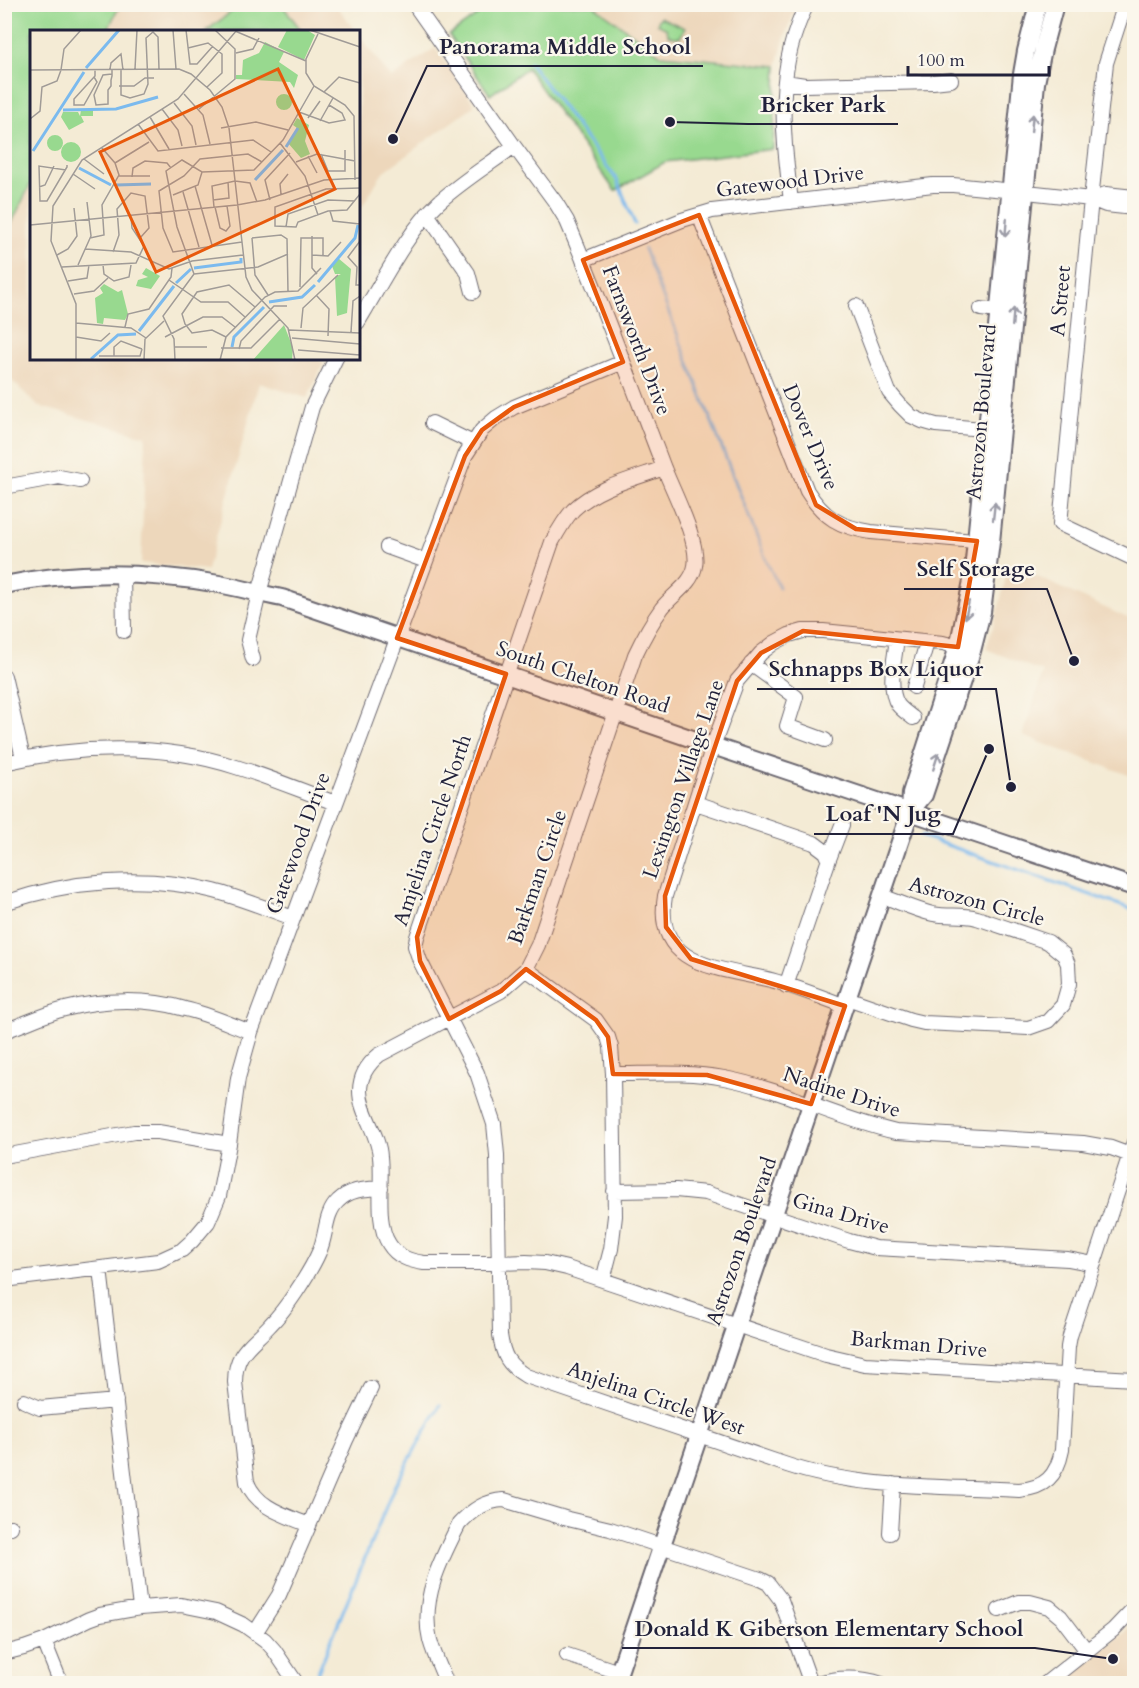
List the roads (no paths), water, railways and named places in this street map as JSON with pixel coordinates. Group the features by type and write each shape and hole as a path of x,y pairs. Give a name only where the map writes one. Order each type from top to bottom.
{"main road":[{"name":"Astrozon Boulevard","path":"910,812 924,795 972,651 982,612 984,542 1017,191 1022,74 1038,4"},
{"name":"Astrozon Boulevard","path":"995,430 998,310 1042,49 1056,4"},
{"name":"Astrozon Boulevard","path":"617,1678 910,812 911,793 958,647 972,581 984,542"},
{"name":"South Chelton Road","path":"4,585 50,577 123,574 221,584 259,593 306,606 1134,887"}],"street":[{"name":"Farnsworth Drive","path":"414,4 556,202 567,221 697,553 695,568 688,581 664,606 647,630 635,655 617,712"},
{"path":"790,202 782,110 792,44 807,4"},
{"name":"A Street","path":"1125,4 1106,63 1060,524 1134,558"},
{"path":"785,82 840,84 951,80"},
{"path":"360,319 414,229 427,214 440,201 514,146"},
{"name":"Gatewood Drive","path":"583,260 699,214 790,202 953,185 1091,199"},
{"path":"1091,199 1107,194 1134,197"},
{"path":"1091,199 1106,205 1134,208"},
{"path":"427,214 468,273 473,291"},
{"name":"Dover Drive","path":"699,214 807,491 816,505 840,524 856,529 984,542"},
{"path":"856,306 890,392 911,416 936,426 995,430"},
{"path":"981,309 998,310"},
{"path":"253,659 248,640 259,593 312,407 335,360"},
{"name":"Gatewood Drive","path":"4,1280 158,1261 182,1250 208,1222 219,1196 238,1078 251,1032 465,456 482,430 514,407 623,362"},
{"path":"432,423 473,442"},
{"name":"Amjelina Circle North","path":"499,1263 497,1155 494,1124 477,1073 420,962 416,946 552,542 562,524 586,500 611,487 663,468"},
{"path":"4,488 59,477 80,481"},
{"path":"387,547 426,561"},
{"path":"123,574 124,631"},
{"name":"Lexington Village Lane","path":"846,1002 773,981 730,972 691,959 670,938 664,918 665,896 713,746 737,681 761,653 774,643 802,631 823,631 958,647"},
{"path":"897,639 893,676 895,697 898,704 912,718"},
{"path":"914,687 927,642"},
{"path":"752,664 796,697 787,726 825,740"},
{"path":"4,676 23,758"},
{"name":"Barkman Circle","path":"499,1263 424,1263 403,1258 390,1246 385,1238 381,1216 381,1156 362,1104 360,1093 362,1077 371,1061 379,1055 501,991 526,969 538,945 617,712"},
{"path":"4,763 23,758 98,750 135,750 175,754 236,767 335,803"},
{"path":"696,803 814,843 826,852 829,859"},
{"path":"786,986 842,825"},
{"path":"4,903 39,892 70,886 151,881 212,891 293,918"},
{"name":"Astrozon Circle","path":"846,1002 918,1022 1028,1028 1048,1021 1063,1005 1067,994 1070,975 1068,964 1064,955 1048,942 977,918 930,913 882,896"},
{"path":"526,969 596,1020 608,1037 613,1074 615,1216 613,1238 603,1280"},
{"path":"4,1031 64,1009 95,1003 133,1001 186,1009 251,1032"},
{"name":"Nadine Drive","path":"613,1074 707,1075 739,1081 896,1132 1132,1148"},
{"path":"4,1156 100,1138 147,1132 228,1144"},
{"name":"Anjelina Circle West","path":"499,1263 502,1346 511,1365 526,1376 800,1469 893,1484 1030,1489 1049,1479 1060,1461 1070,1336 1132,1148"},
{"path":"309,1525 269,1508 249,1490 246,1482 235,1370 242,1353 269,1326 295,1293 320,1251 334,1205 355,1190 381,1188"},
{"name":"Gina Drive","path":"614,1191 676,1190 706,1193 876,1248 1068,1259 1094,1264"},
{"name":"Barkman Drive","path":"499,1263 545,1263 603,1280 826,1355 865,1364 1134,1379"},
{"path":"100,1269 140,1608"},
{"path":"255,1633 273,1606 371,1388"},
{"path":"24,1401 40,1408 116,1401"},
{"path":"890,1533 893,1484"},
{"path":"447,1683 430,1641 427,1618 430,1594 437,1572 459,1524 485,1504 504,1500 596,1525 760,1579 768,1583 781,1600 813,1683 835,1678 862,1679 882,1683"},
{"path":"999,1610 1019,1602 1048,1607 1061,1617 1087,1651"},
{"path":"4,1653 44,1641 100,1615 140,1608 181,1605 206,1609 234,1619 255,1633 274,1650 297,1683"},
{"path":"1045,1683 1113,1630 1134,1608"},
{"path":"44,1641 60,1682"},
{"path":"567,1655 617,1678"}],"waterway":[{"path":"530,63 617,180 635,224"},
{"path":"644,249 766,560 779,587"},
{"path":"921,836 1134,910"},
{"path":"313,1684 395,1485 440,1405"}],"place":[{"name":"Bricker Park","path":"670,122"},
{"name":"Panorama Middle School","path":"393,139"},
{"name":"Self Storage","path":"1074,661"},
{"name":"Loaf 'N Jug","path":"989,749"},
{"name":"Schnapps Box Liquor","path":"1011,787"},
{"name":"Donald K Giberson Elementary School","path":"1113,1659"}]}
